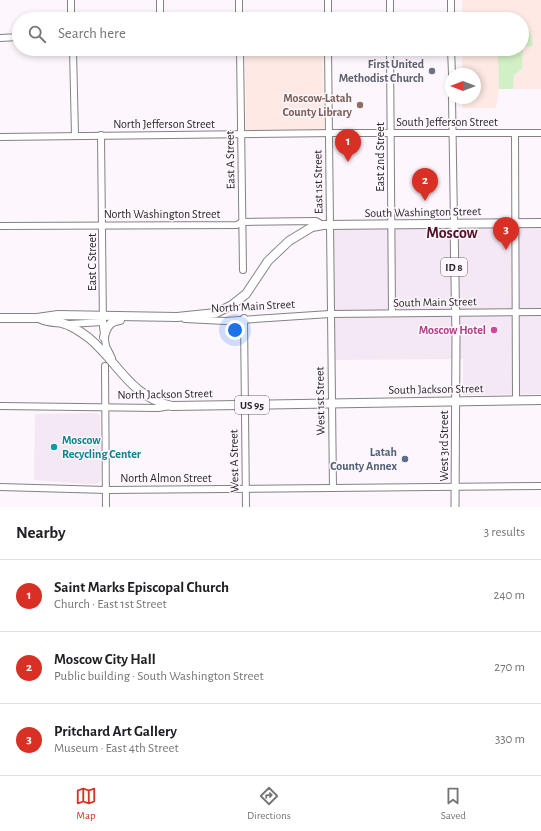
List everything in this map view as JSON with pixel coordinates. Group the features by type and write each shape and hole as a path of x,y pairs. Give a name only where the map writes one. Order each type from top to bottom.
{"highway":[{"name":"South Washington Street","path":"326,225 541,223"},
{"name":"North Main Street","path":"0,318 37,318 58,315 103,319 177,317 216,313 232,305 246,294 268,261 289,241 312,228 326,225"},
{"path":"104,337 105,330 112,322 130,320 139,317"},
{"name":"North Main Street","path":"37,318 64,324 89,338 134,387 149,398 172,406"},
{"name":"South Jackson Street","path":"331,403 541,400"},
{"name":"North Jackson Street","path":"172,406 331,403"}],"main road":[{"name":"ID 8","path":"454,223 456,313"},
{"name":"West 3rd Street","path":"455,507 456,313"}],"street":[{"path":"71,0 71,12"},
{"path":"160,0 160,12"},
{"path":"239,0 239,12"},
{"path":"328,0 328,12"},
{"path":"390,0 390,12"},
{"path":"451,0 451,12"},
{"path":"0,38 12,38"},
{"path":"73,56 74,136"},
{"name":"East A Street","path":"240,56 243,270"},
{"name":"East 1st Street","path":"328,56 329,133 326,225 330,314"},
{"name":"East 2nd Street","path":"390,56 392,313"},
{"path":"451,56 452,68"},
{"path":"452,104 454,223"},
{"name":"North Jefferson Street","path":"0,137 329,133"},
{"name":"South Jefferson Street","path":"329,133 541,133"},
{"path":"515,133 516,400"},
{"name":"East C Street","path":"101,135 104,337 106,346 119,371"},
{"name":"North Washington Street","path":"0,226 237,224 242,222 316,221 326,225"},
{"name":"South Main Street","path":"330,314 541,312"},
{"name":"North Main Street","path":"177,317 209,321 330,314"},
{"name":"West 1st Street","path":"330,314 333,488"},
{"name":"West A Street","path":"244,318 246,507"},
{"name":"North Main Street","path":"64,324 74,325 103,319"},
{"path":"105,366 106,507"},
{"name":"North Jackson Street","path":"0,406 106,406 158,408 172,406"},
{"name":"North Almon Street","path":"0,487 107,490 541,486"}],"shaded area":[{"path":"462,0 541,0 541,89 499,89 496,108 462,108 462,104 481,104 481,68 462,68 462,56 529,56 529,12 462,12"},
{"path":"245,56 323,56 324,130 246,131"},
{"path":"541,222 541,394 463,395 463,359 330,360 330,225"},
{"path":"96,413 100,415 101,480 97,484 87,484 34,480 35,414"}],"green space":[{"path":"529,31 530,31 533,46 529,46"},
{"path":"498,56 523,56 522,69 514,75 513,89 499,89"}],"place":[{"name":"First United Methodist Church","path":"432,71"},
{"name":"Moscow-Latah County Library","path":"360,105"},
{"name":"Saint Marks Episcopal Church","path":"348,162"},
{"name":"Moscow City Hall","path":"425,201"},
{"name":"Pritchard Art Gallery","path":"506,250"},
{"name":"Moscow Hotel","path":"494,330"},
{"name":"Moscow Recycling Center","path":"54,447"},
{"name":"Latah County Annex","path":"405,459"}],"district":[{"name":"Moscow","path":"452,233"}]}
